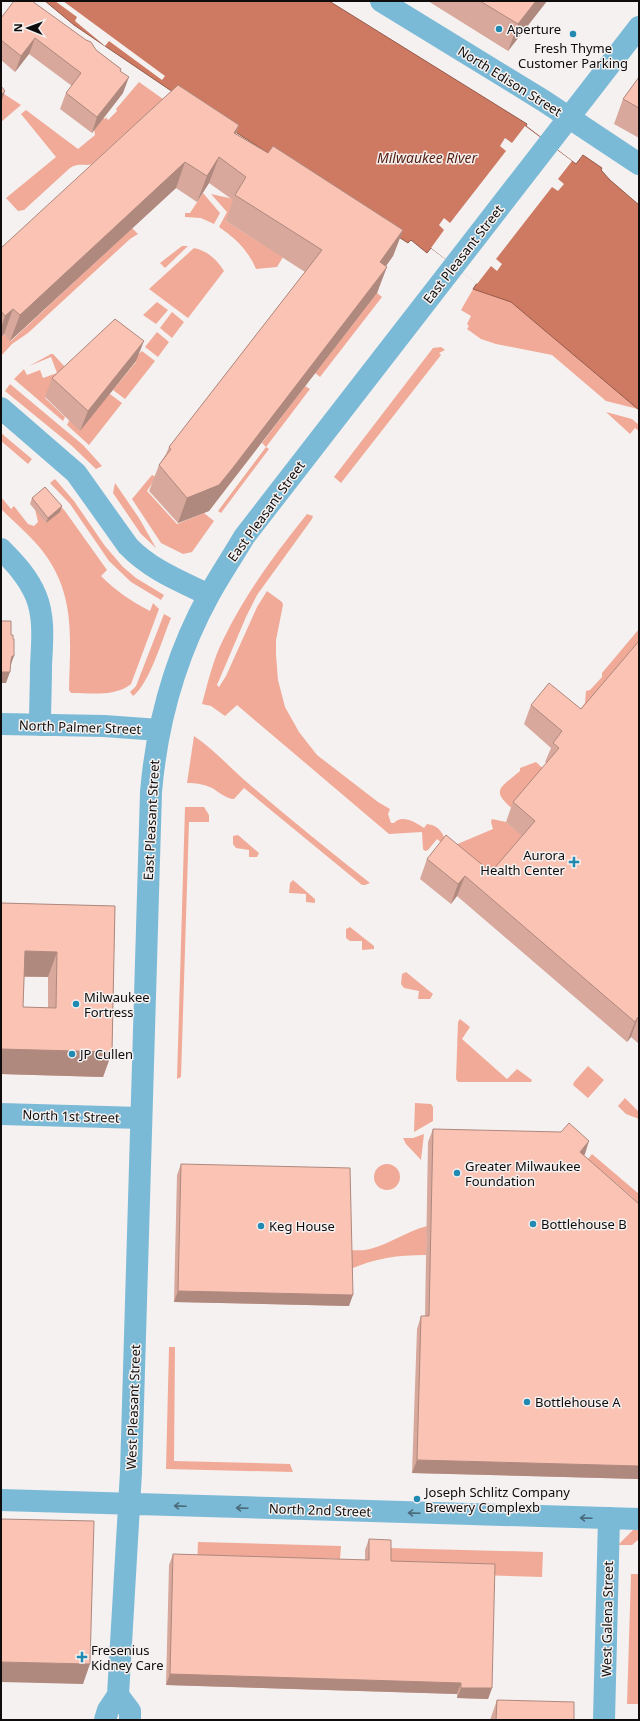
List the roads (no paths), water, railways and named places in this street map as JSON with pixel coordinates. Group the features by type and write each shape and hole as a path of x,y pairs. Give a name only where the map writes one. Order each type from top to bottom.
{"street":[{"name":"North Edison Street","path":"381,1 544,101 639,164"},
{"name":"East Pleasant Street","path":"141,1118 151,792 159,730 177,666 190,635 209,595 244,537 639,27"},
{"path":"1,408 76,473 128,546 135,553 156,569 209,595"},
{"path":"1,549 19,567 27,578 36,596 40,612 42,634 40,725"},
{"name":"North Palmer Street","path":"1,724 159,730"},
{"name":"North 1st Street","path":"1,1114 141,1118"},
{"name":"West Pleasant Street","path":"105,1720 108,1710 118,1695 130,1504 141,1118"},
{"name":"North 2nd Street","path":"1,1500 639,1519"},
{"name":"West Galena Street","path":"604,1720 609,1518"},
{"path":"118,1695 130,1711 130,1720"}],"water":[{"name":"Milwaukee River","path":"45,1 329,1 527,124 526,126 576,164 583,155 602,168 601,170 610,180 639,205 639,410 511,302 473,289 477,283 431,248 427,253 411,240 408,243 167,88 74,25"}],"place":[{"name":"Aperture","path":"499,29"},
{"name":"Fresh Thyme Customer Parking","path":"573,34"},
{"name":"Aurora Health Center","path":"574,862"},
{"name":"Milwaukee Fortress","path":"76,1004"},
{"name":"JP Cullen","path":"72,1054"},
{"name":"Greater Milwaukee Foundation","path":"457,1173"},
{"name":"Bottlehouse B","path":"533,1224"},
{"name":"Keg House","path":"261,1226"},
{"name":"Bottlehouse A","path":"527,1402"},
{"name":"Joseph Schlitz Company Brewery Complexb","path":"417,1499"},
{"name":"Fresenius Kidney Care","path":"82,1657"}]}
